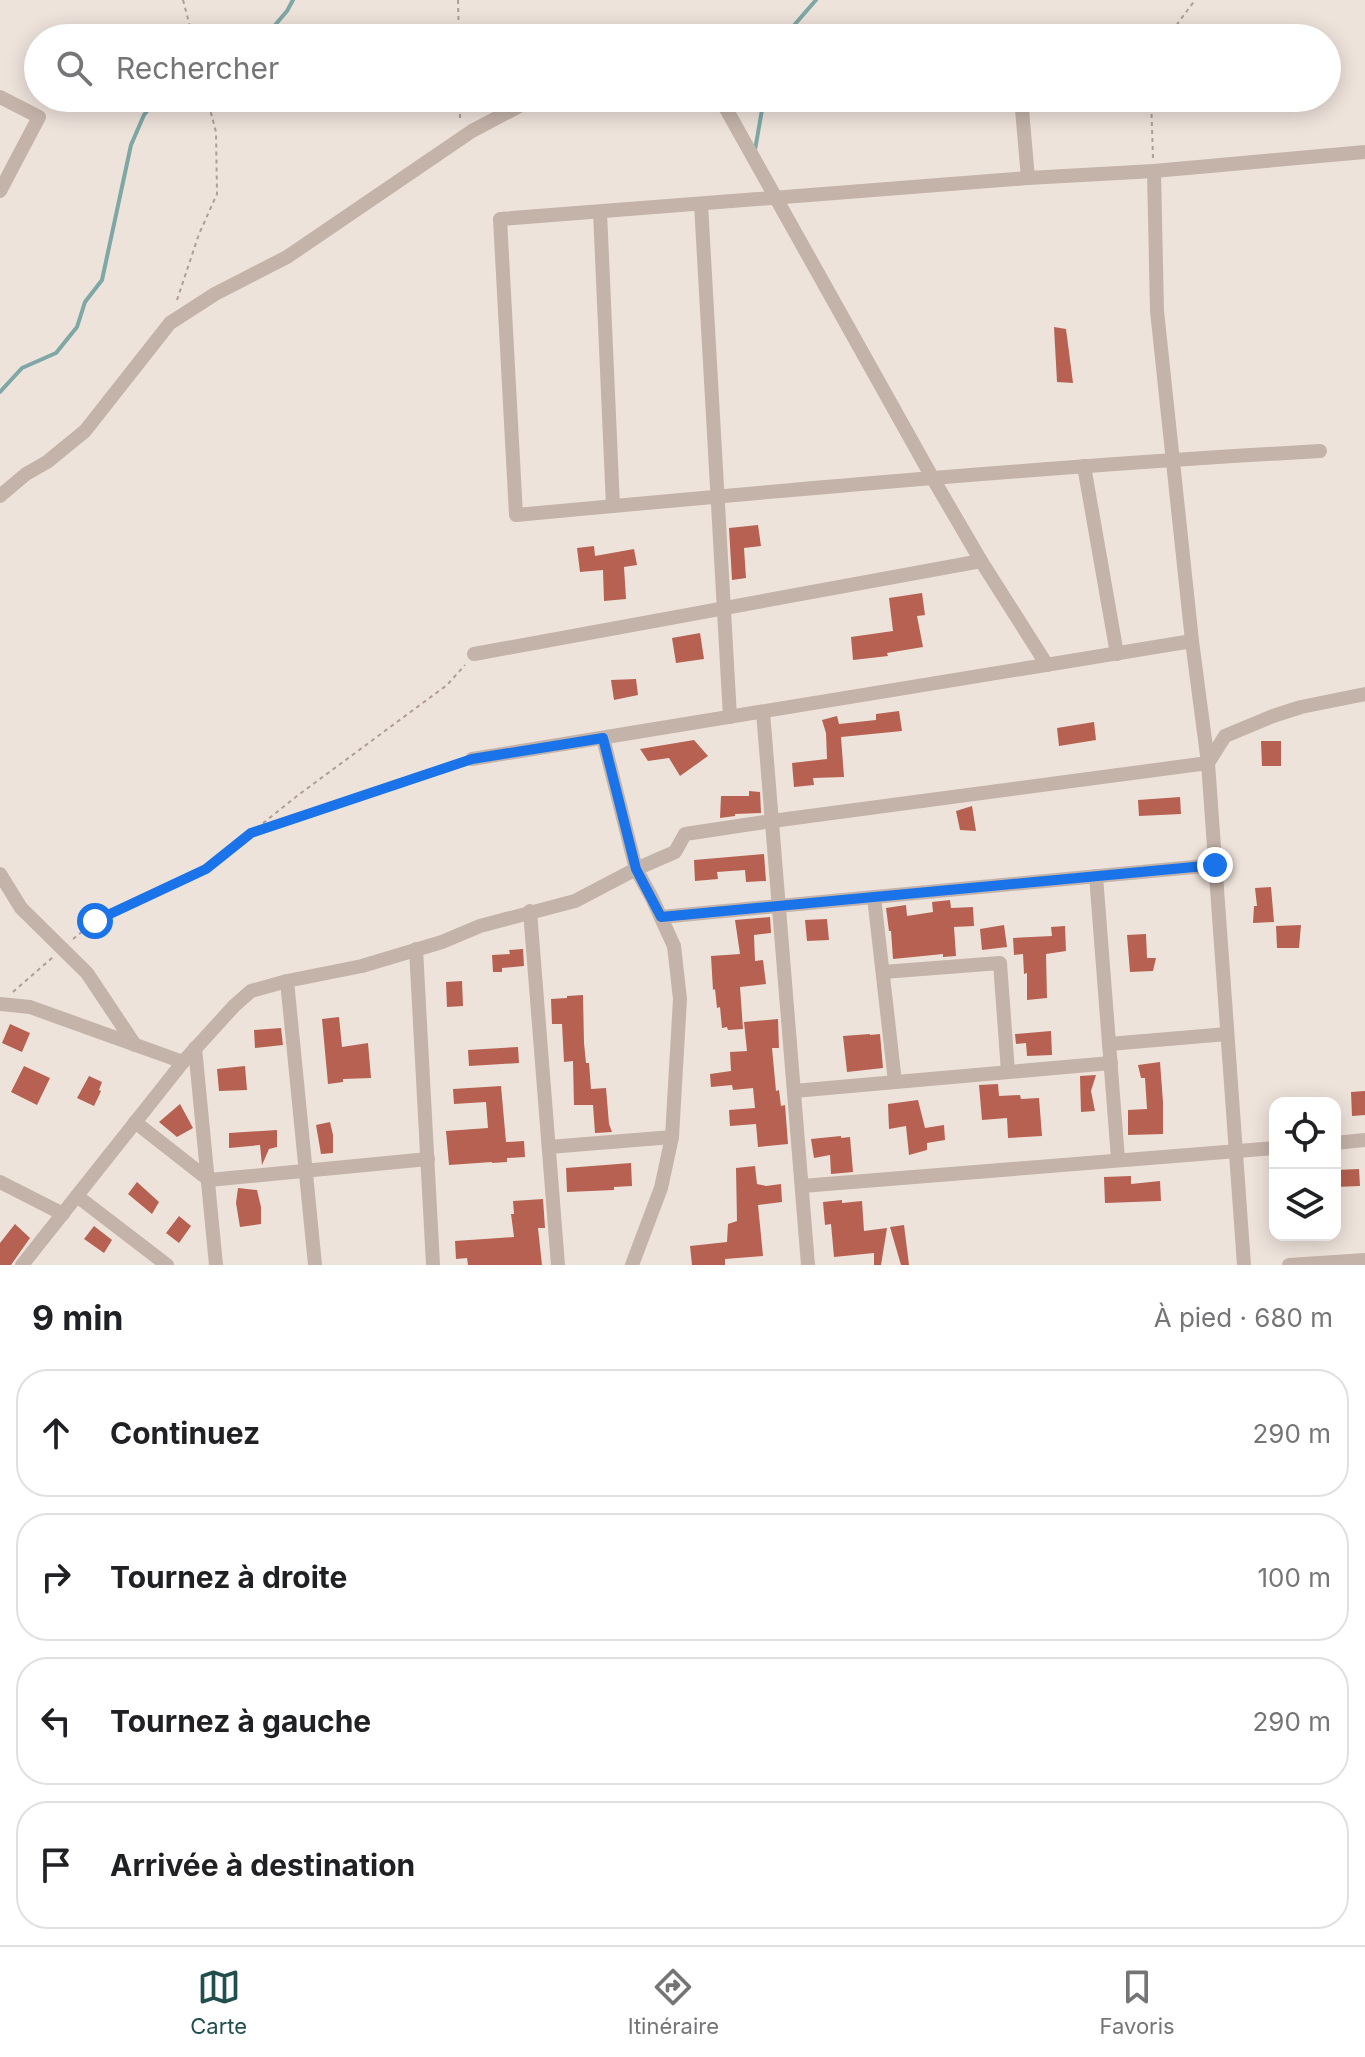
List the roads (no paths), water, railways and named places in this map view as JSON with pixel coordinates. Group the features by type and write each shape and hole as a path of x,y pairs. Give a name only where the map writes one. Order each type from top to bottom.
{"street":[{"path":"0,97 24,109"},
{"path":"0,191 39,117 29,112"},
{"path":"0,496 85,431 170,323 215,294 287,257 460,139 509,112"},
{"path":"728,112 932,477 1047,665"},
{"path":"1022,112 1028,178"},
{"path":"1320,451 932,477 516,515 500,219 1154,171 1365,152"},
{"path":"1154,171 1157,311 1208,763 1244,1265"},
{"path":"701,204 730,717"},
{"path":"600,212 613,506"},
{"path":"1084,466 1117,654"},
{"path":"474,654 981,561"},
{"path":"472,759 1192,641"},
{"path":"1208,763 1225,736 1301,707 1365,694"},
{"path":"763,712 808,1265"},
{"path":"603,738 636,869 674,946 680,999 672,1137 661,1188 632,1265"},
{"path":"22,1265 195,1048 245,995 259,989 362,966 442,942 480,926 575,901 675,852 685,834 1208,763"},
{"path":"661,917 1215,865"},
{"path":"0,874 21,908 87,973 135,1045"},
{"path":"1096,876 1118,1159"},
{"path":"874,897 895,1082"},
{"path":"530,911 558,1265"},
{"path":"416,949 433,1265"},
{"path":"883,972 1000,963 1008,1072"},
{"path":"287,981 315,1265"},
{"path":"5,999 183,1062"},
{"path":"1109,1044 1227,1034"},
{"path":"195,1048 216,1265"},
{"path":"794,1091 1111,1063"},
{"path":"135,1122 209,1180 428,1159"},
{"path":"549,1147 672,1137"},
{"path":"1341,1142 1365,1140"},
{"path":"802,1186 1269,1148"},
{"path":"0,1182 63,1214"},
{"path":"77,1196 167,1265"},
{"path":"1289,1265 1365,1260"}],"waterway":[{"path":"276,24 293,0"},
{"path":"795,24 816,0"},
{"path":"0,392 22,368 56,353 77,327 85,302 102,280 131,145 146,112"},
{"path":"755,150 762,112"}]}
